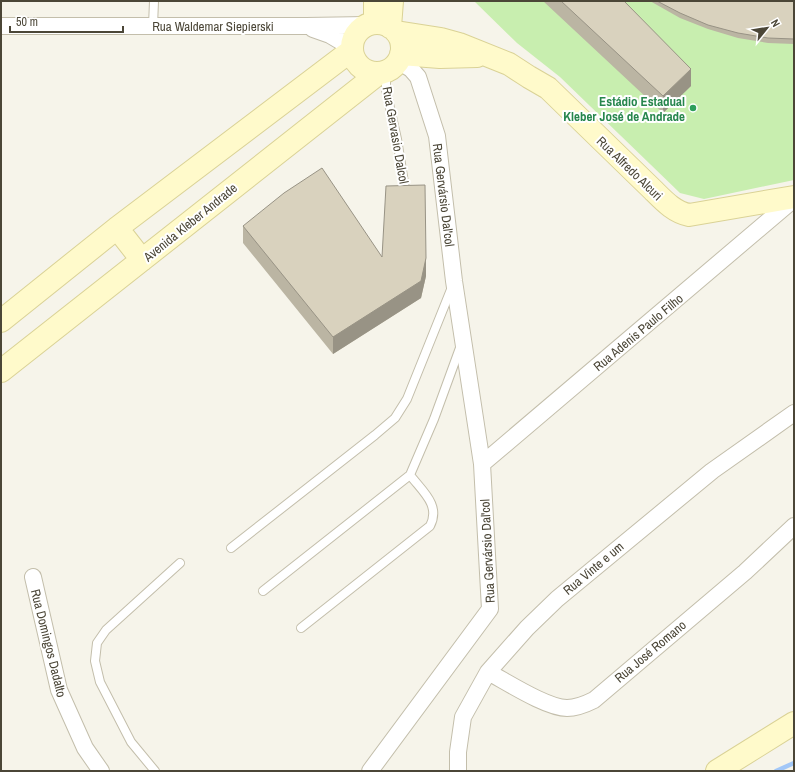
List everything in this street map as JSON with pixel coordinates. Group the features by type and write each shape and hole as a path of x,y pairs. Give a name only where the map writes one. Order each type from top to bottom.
{"street":[{"path":"375,1 382,27 400,39 391,65 364,69 354,57 352,49 356,34 382,27"},
{"path":"382,27 392,1"},
{"name":"Rua Waldemar Siepierski","path":"1,26 382,27"},
{"name":"Rua Waldemar Siepierski","path":"306,26 330,35 352,49"},
{"name":"Rua Alfredo Alcuri","path":"382,27 441,39 488,56 509,64 548,88 658,195 681,213 689,215 794,198"},
{"path":"1,321 117,228 352,49"},
{"name":"Rua Alfredo Alcuri","path":"391,65 440,57 488,56"},
{"name":"Avenida Kleber Andrade","path":"1,371 391,65"},
{"name":"Rua Gervársio Dal'col","path":"370,771 490,608 482,464 454,281 437,136 418,77 411,69 391,65"},
{"name":"Rua Adenis Paulo Filho","path":"482,464 794,198"},
{"path":"117,228 142,260"},
{"name":"Rua Vinte e um","path":"458,771 458,752 463,717 488,672 527,628 563,594 712,471 792,420"},
{"name":"Rua José Romano","path":"488,672 554,706 568,708 582,706 594,700 745,572 794,526"},
{"name":"Rua Domingos Dadalto","path":"33,577 59,690 85,748 101,771"},
{"path":"718,771 794,723"}],"lane":[{"path":"153,26 154,1"},
{"name":"Rua Gervasio Dalcol","path":"391,65 386,90 397,139 407,198"},
{"path":"232,548 395,418 407,399 454,281"},
{"name":"Rua Gervársio Dal'col","path":"410,475 434,418 463,341"},
{"path":"263,591 410,475 430,502 434,510 434,519 430,526 301,628"},
{"path":"155,771 131,742 100,682 95,662 97,643 106,630 180,563"}],"green space":[{"name":"Estádio Estadual Kleber José de Andrade","path":"474,1 794,1 794,180 704,199 680,193 560,77 517,43"}],"building":[{"path":"561,1 624,1 691,69 663,96"},
{"path":"657,1 794,1 794,39 768,38 738,33 708,25"},
{"path":"322,168 382,257 386,186 425,185 426,258 421,281 333,337 243,226 284,193"}],"waterway":[{"path":"776,771 794,763"}],"place":[{"name":"Estádio Estadual Kleber José de Andrade","path":"693,108"}]}
